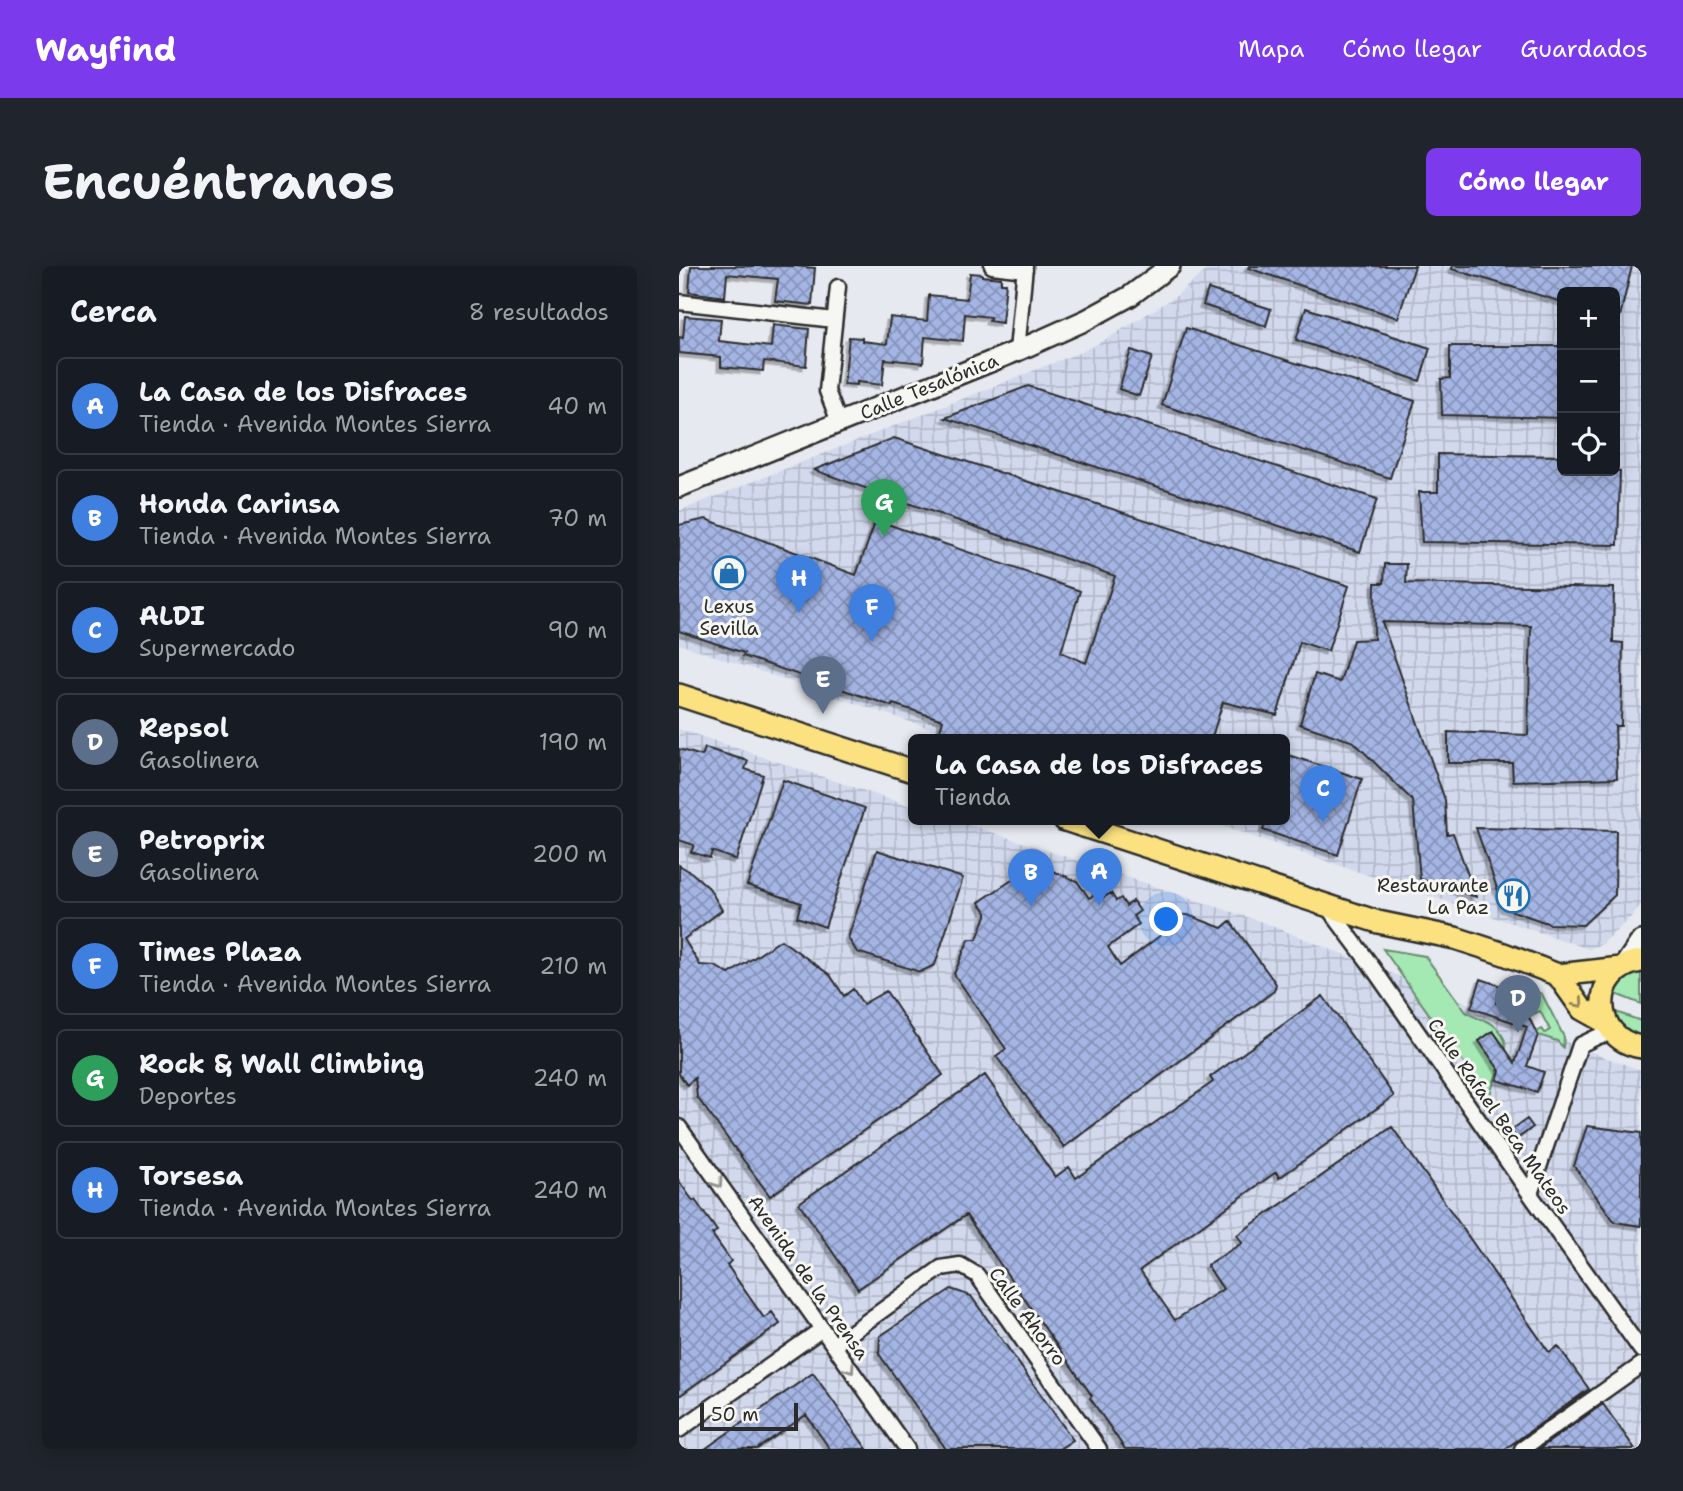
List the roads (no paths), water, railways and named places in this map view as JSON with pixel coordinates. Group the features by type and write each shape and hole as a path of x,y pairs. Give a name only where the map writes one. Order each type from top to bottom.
{"main road":[{"path":"679,695 908,769"},
{"path":"1080,825 1378,922 1455,938 1558,975 1629,965"},
{"path":"1610,1028 1604,1014 1603,997 1606,986 1613,976 1629,965"},
{"path":"1558,975 1582,1009 1628,1044 1641,1047"}],"street":[{"path":"992,266 1025,268 1017,351"},
{"name":"Calle Tesalónica","path":"679,487 1017,351 1086,320 1130,296 1170,266"},
{"path":"838,287 827,391 839,422"},
{"path":"679,302 834,320"},
{"name":"Calle Rafael Beca Mateos","path":"1326,905 1641,1350"},
{"path":"1629,965 1641,941"},
{"path":"1529,1194 1580,1045 1610,1028"},
{"name":"Avenida de la Prensa","path":"679,1127 907,1449"},
{"name":"Calle Ahorro","path":"834,1345 941,1268 960,1265 977,1275 1099,1449"},
{"path":"679,1430 822,1329"},
{"path":"1523,1449 1641,1365"}],"place":[{"name":"Rock & Wall Climbing","path":"884,537"},
{"name":"Lexus Sevilla","path":"729,573"},
{"name":"Torsesa","path":"799,613"},
{"name":"Times Plaza","path":"872,642"},
{"name":"Petroprix","path":"823,714"},
{"name":"ALDI","path":"1323,823"},
{"name":"Restaurante La Paz","path":"1513,896"},
{"name":"La Casa de los Disfraces","path":"1099,906"},
{"name":"Honda Carinsa","path":"1031,907"},
{"name":"Repsol","path":"1518,1033"}]}
